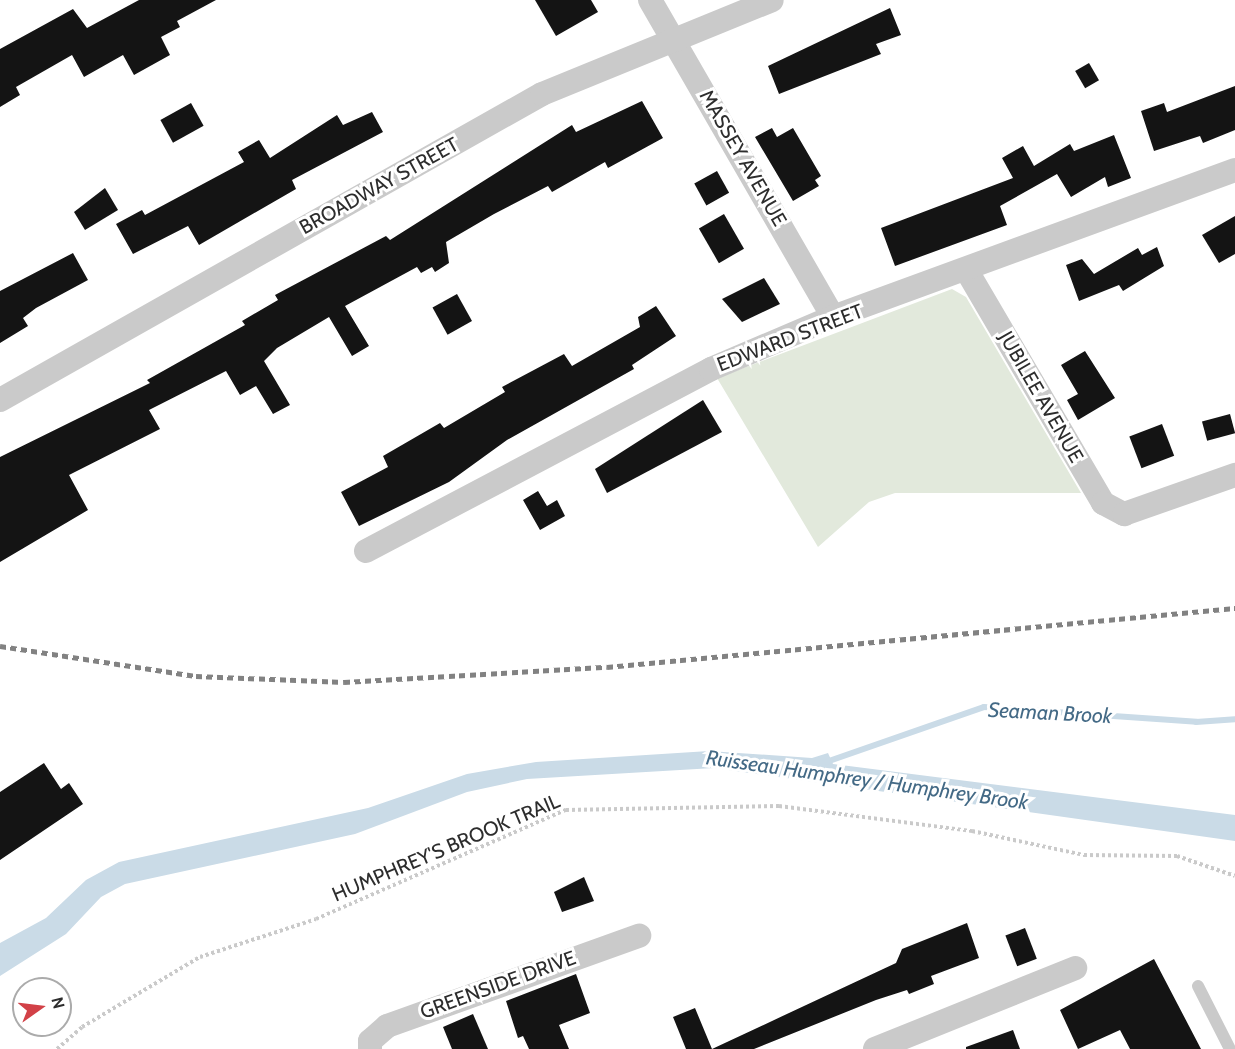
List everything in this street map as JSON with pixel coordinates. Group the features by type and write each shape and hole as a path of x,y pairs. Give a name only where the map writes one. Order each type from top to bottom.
{"street":[{"name":"MASSEY AVENUE","path":"650,0 833,317"},
{"name":"BROADWAY STREET","path":"0,400 542,94 673,38 772,0"},
{"name":"EDWARD STREET","path":"366,551 711,369 833,317 967,271 1235,170"},
{"name":"JUBILEE AVENUE","path":"967,271 1103,503 1124,514 1235,475"},
{"name":"GREENSIDE DRIVE","path":"370,1049 370,1041 387,1026 639,936"},
{"path":"875,1049 1075,968"}],"lane":[{"path":"1198,986 1230,1049"}],"path":[{"name":"HUMPHREY'S BROOK TRAIL","path":"57,1049 82,1027 200,957 316,919 566,810 779,806 972,831 1084,855 1177,856 1235,876"}],"shaded area":[{"path":"952,289 966,297 1081,493 895,493 869,502 818,547 717,378"}],"water":[{"name":"Ruisseau Humphrey / Humphrey Brook","path":"709,751 812,758 828,753 833,764 1235,815 1235,841 714,768 527,779 467,792 355,834 125,884 101,897 66,934 0,976 0,943 46,918 86,880 119,862 368,808 467,774 536,762"}],"building":[{"path":"139,0 216,0 177,21 180,27 161,37 170,55 134,75 123,55 84,77 72,55 16,87 20,95 0,107 0,49 73,9 87,28"},
{"path":"535,0 591,0 598,12 556,36"},
{"path":"890,8 901,35 876,44 881,54 779,94 768,66"},
{"path":"1089,63 1099,80 1085,88 1075,71"},
{"path":"1235,86 1235,130 1203,143 1200,136 1154,151 1141,111 1164,103 1167,112"},
{"path":"642,101 663,138 608,168 605,162 552,192 548,186 446,242 449,263 435,272 432,267 421,273 417,267 345,306 369,346 352,356 329,317 277,348 264,361 290,405 273,414 256,386 240,395 226,371 149,410 160,429 69,475 88,510 0,562 0,457 150,383 147,380 245,325 242,321 278,300 275,295 386,236 390,240 572,125 576,132"},
{"path":"191,103 204,126 173,143 160,120"},
{"path":"372,112 383,132 292,180 296,189 199,245 188,226 133,254 116,224 142,210 145,215 244,162 238,152 259,140 270,158 337,115 343,125"},
{"path":"772,128 777,137 793,128 821,176 815,180 819,186 793,201 755,137"},
{"path":"1114,135 1131,178 1108,187 1105,177 1071,197 1057,174 1000,206 1007,225 895,266 881,228 1013,178 1002,158 1023,146 1034,166 1070,144 1074,151"},
{"path":"717,171 729,193 706,205 694,184"},
{"path":"105,188 118,210 85,230 74,212"},
{"path":"724,214 744,249 719,263 699,228"},
{"path":"1235,216 1235,254 1219,263 1202,235"},
{"path":"1157,247 1164,266 1123,291 1119,285 1079,301 1066,265 1082,259 1094,274 1138,248 1142,255"},
{"path":"73,253 88,280 36,308 23,318 28,326 0,343 0,291"},
{"path":"764,278 780,304 742,322 722,299"},
{"path":"457,294 472,321 448,335 433,308"},
{"path":"656,306 676,336 632,365 634,369 507,440 449,482 359,526 341,492 388,467 383,456 440,423 444,428 505,392 502,387 564,354 572,366 640,327 638,317"},
{"path":"1085,351 1115,398 1078,420 1067,400 1078,394 1061,365"},
{"path":"703,400 722,432 607,493 595,469"},
{"path":"1230,414 1235,433 1207,441 1202,422"},
{"path":"1162,424 1174,456 1142,468 1129,437"},
{"path":"538,491 547,506 557,500 565,516 540,530 523,500"},
{"path":"44,763 61,789 69,783 83,804 0,860 0,792"},
{"path":"584,877 594,901 562,912 554,892"},
{"path":"967,923 979,958 931,976 934,984 909,994 907,990 876,1000 754,1049 712,1049 896,963 902,949"},
{"path":"1025,928 1037,959 1017,966 1005,936"},
{"path":"1154,959 1201,1049 1130,1049 1120,1030 1078,1049 1060,1010"},
{"path":"576,974 590,1013 559,1025 569,1049 529,1049 523,1036 518,1038 506,1001"},
{"path":"695,1008 712,1049 686,1049 673,1017"},
{"path":"473,1014 488,1049 452,1049 443,1027"},
{"path":"1013,1030 1020,1049 966,1049 966,1047"}],"waterway":[{"name":"Seaman Brook","path":"826,762 984,707 1196,722 1235,719"}],"railway":[{"path":"0,646 196,676 344,682 607,667 1235,608"}]}
